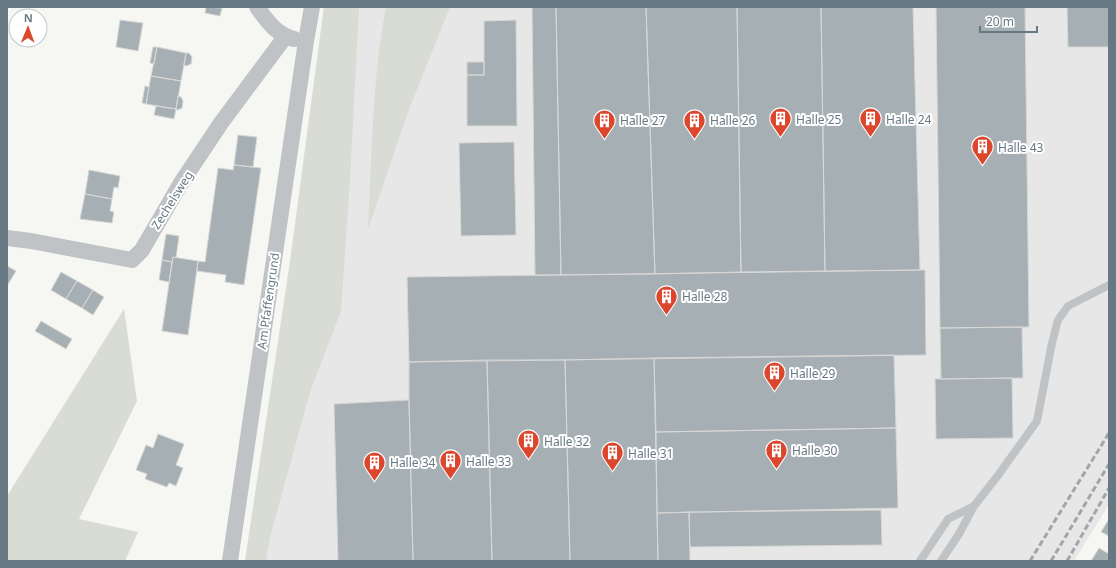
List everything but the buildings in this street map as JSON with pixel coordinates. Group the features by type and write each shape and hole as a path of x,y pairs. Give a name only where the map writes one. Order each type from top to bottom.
{"street":[{"path":"257,7 269,24 285,36 306,41"},
{"name":"Am Pfaffengrund","path":"230,561 312,7"},
{"name":"Zechelsweg","path":"7,238 31,241 132,260 142,250 181,183 221,123 285,36"}],"lane":[{"path":"941,561 959,534 974,506 999,474 1036,421 1058,320 1068,306 1109,285"},
{"path":"920,561 948,519 974,506"}],"shaded area":[{"path":"324,7 1109,7 1109,504 1074,561 245,561 290,262"},
{"path":"324,7 359,7 341,311 310,392 270,537 266,561 245,561 290,262"},
{"path":"386,7 450,7 408,112 368,229 375,90 381,34"},
{"path":"124,309 137,401 79,519 138,532 125,561 7,561 7,496"}],"railway":[{"path":"1030,561 1109,433"},
{"path":"1051,561 1109,464"},
{"path":"1067,561 1109,488"}],"place":[{"name":"Halle 25","path":"781,138"},
{"name":"Halle 24","path":"870,138"},
{"name":"Halle 27","path":"604,140"},
{"name":"Halle 26","path":"695,140"},
{"name":"Halle 43","path":"982,166"},
{"name":"Halle 28","path":"667,316"},
{"name":"Halle 29","path":"775,392"},
{"name":"Halle 32","path":"528,460"},
{"name":"Halle 30","path":"777,470"},
{"name":"Halle 31","path":"612,472"},
{"name":"Halle 33","path":"450,480"},
{"name":"Halle 34","path":"374,482"}]}
